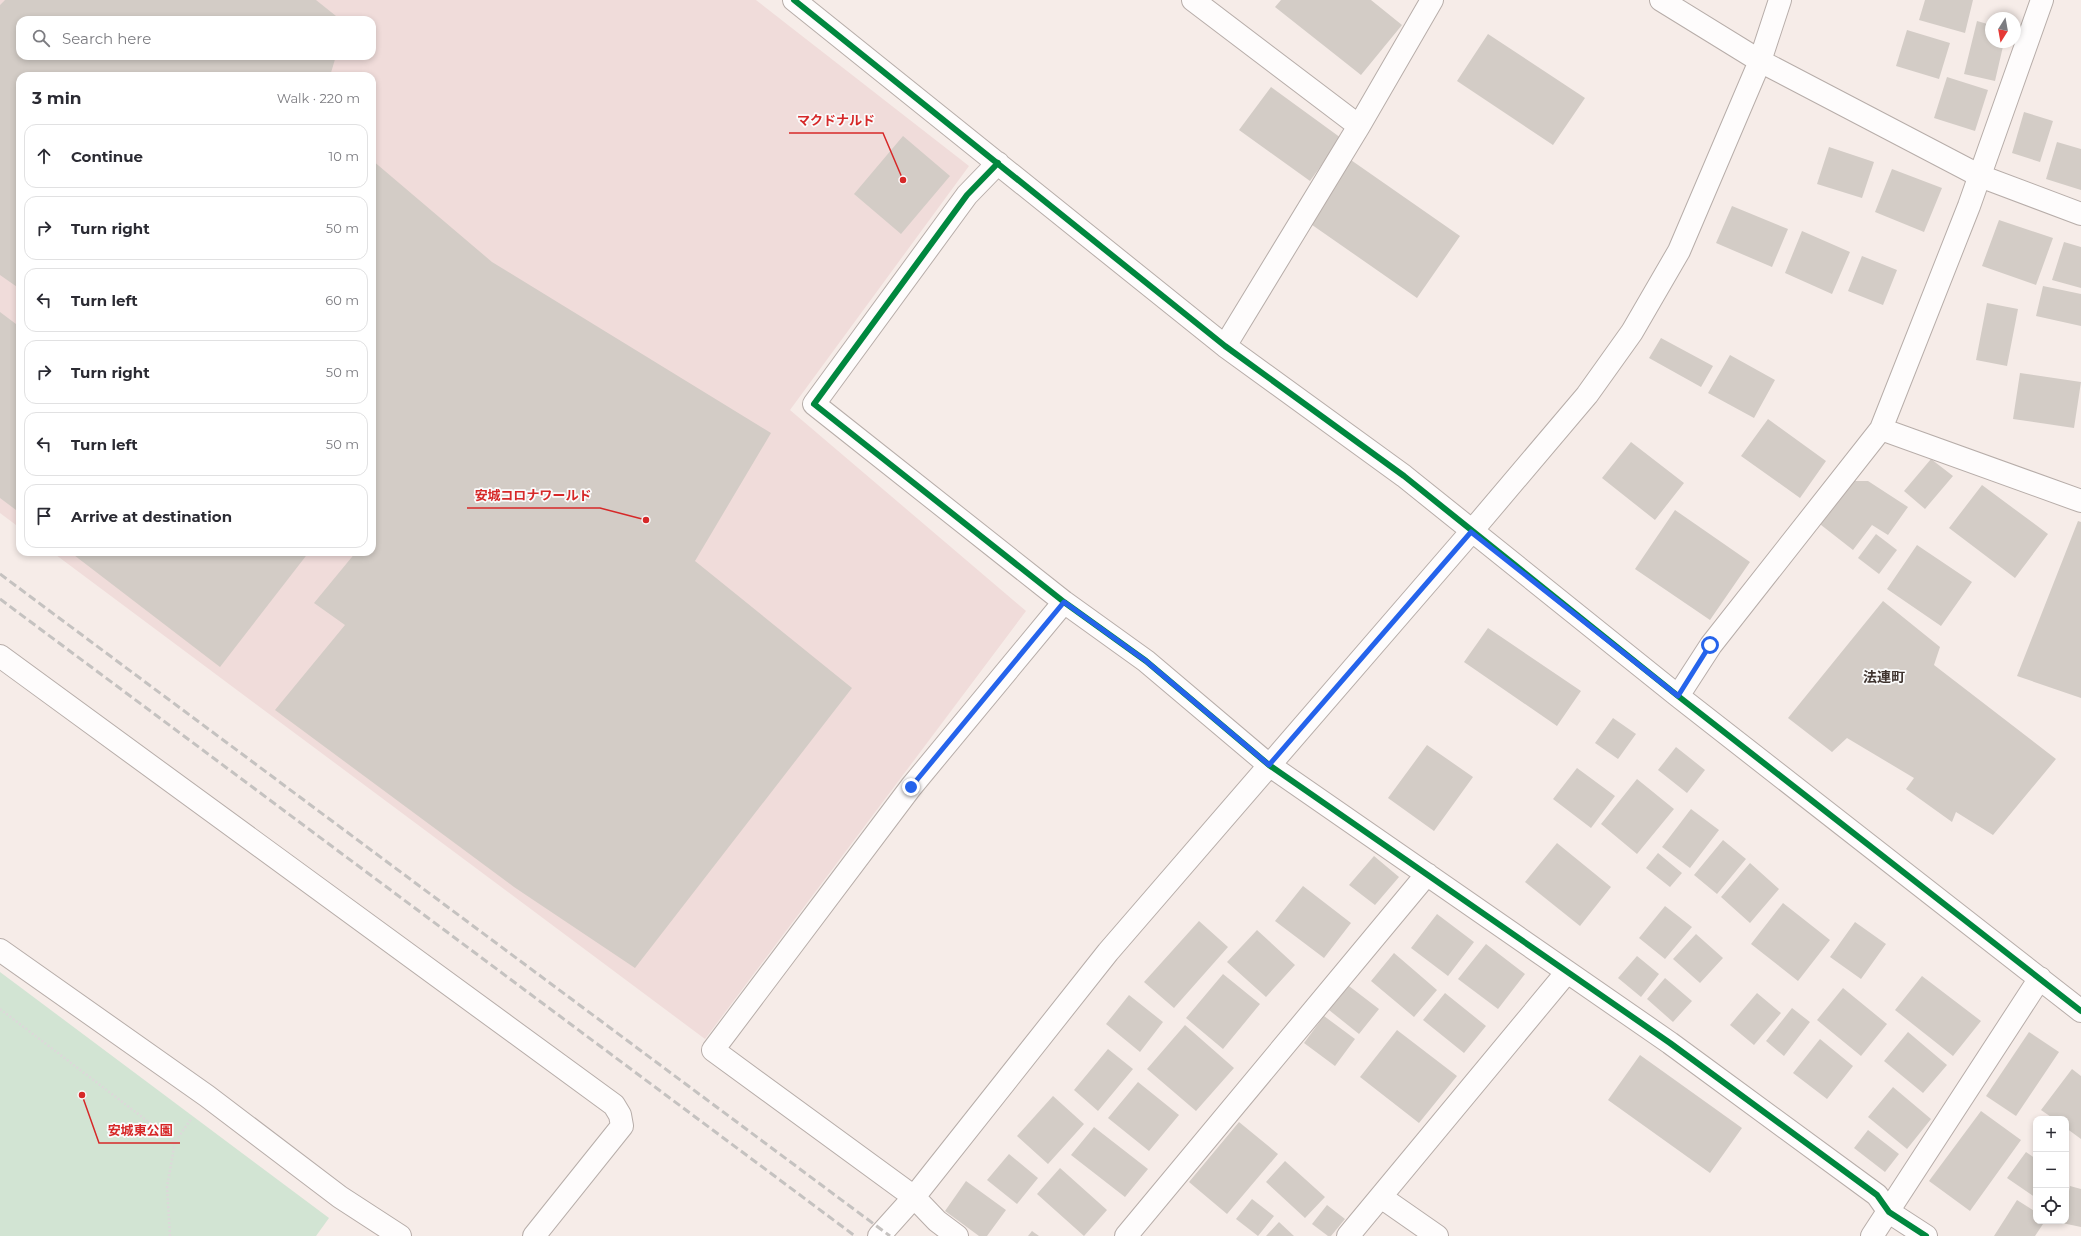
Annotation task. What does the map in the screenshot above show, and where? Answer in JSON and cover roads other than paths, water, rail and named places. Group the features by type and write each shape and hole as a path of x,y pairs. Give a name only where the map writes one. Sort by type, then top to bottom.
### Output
{"street":[{"path":"794,0 1225,346 1404,476 1471,532 1678,696 2081,1011"},
{"path":"1193,0 1359,126"},
{"path":"1225,346 1359,126 1432,0"},
{"path":"1661,0 1760,62 1980,176 2081,214"},
{"path":"879,1236 914,1197 1108,952 1471,532 1587,395 1632,332 1679,251 1760,62 1780,0"},
{"path":"1678,696 1710,645 1881,429 1980,176 2042,0"},
{"path":"998,163 967,195 814,404 1064,602 1146,661 1269,765 1670,1043 1870,1190 1876,1195 1889,1212 1926,1236"},
{"path":"1881,429 2081,501"},
{"path":"957,1236 937,1221 914,1197 713,1050 911,787 1064,602"},
{"path":"0,656 614,1105 620,1115 622,1126 534,1236"},
{"path":"1126,1236 1427,874"},
{"path":"0,950 207,1096 340,1197 400,1236"},
{"path":"1348,1236 1567,972"},
{"path":"1872,1236 2040,978"},
{"path":"1381,1198 1437,1236"}],"railway":[{"path":"0,574 890,1236"},
{"path":"0,599 855,1236"}],"place":[{"name":"マクドナルド","path":"903,180"},
{"name":"安城コロナワールド","path":"646,520"},
{"name":"安城東公園","path":"82,1095"}],"district":[{"name":"法連町","path":"1884,677"}]}
